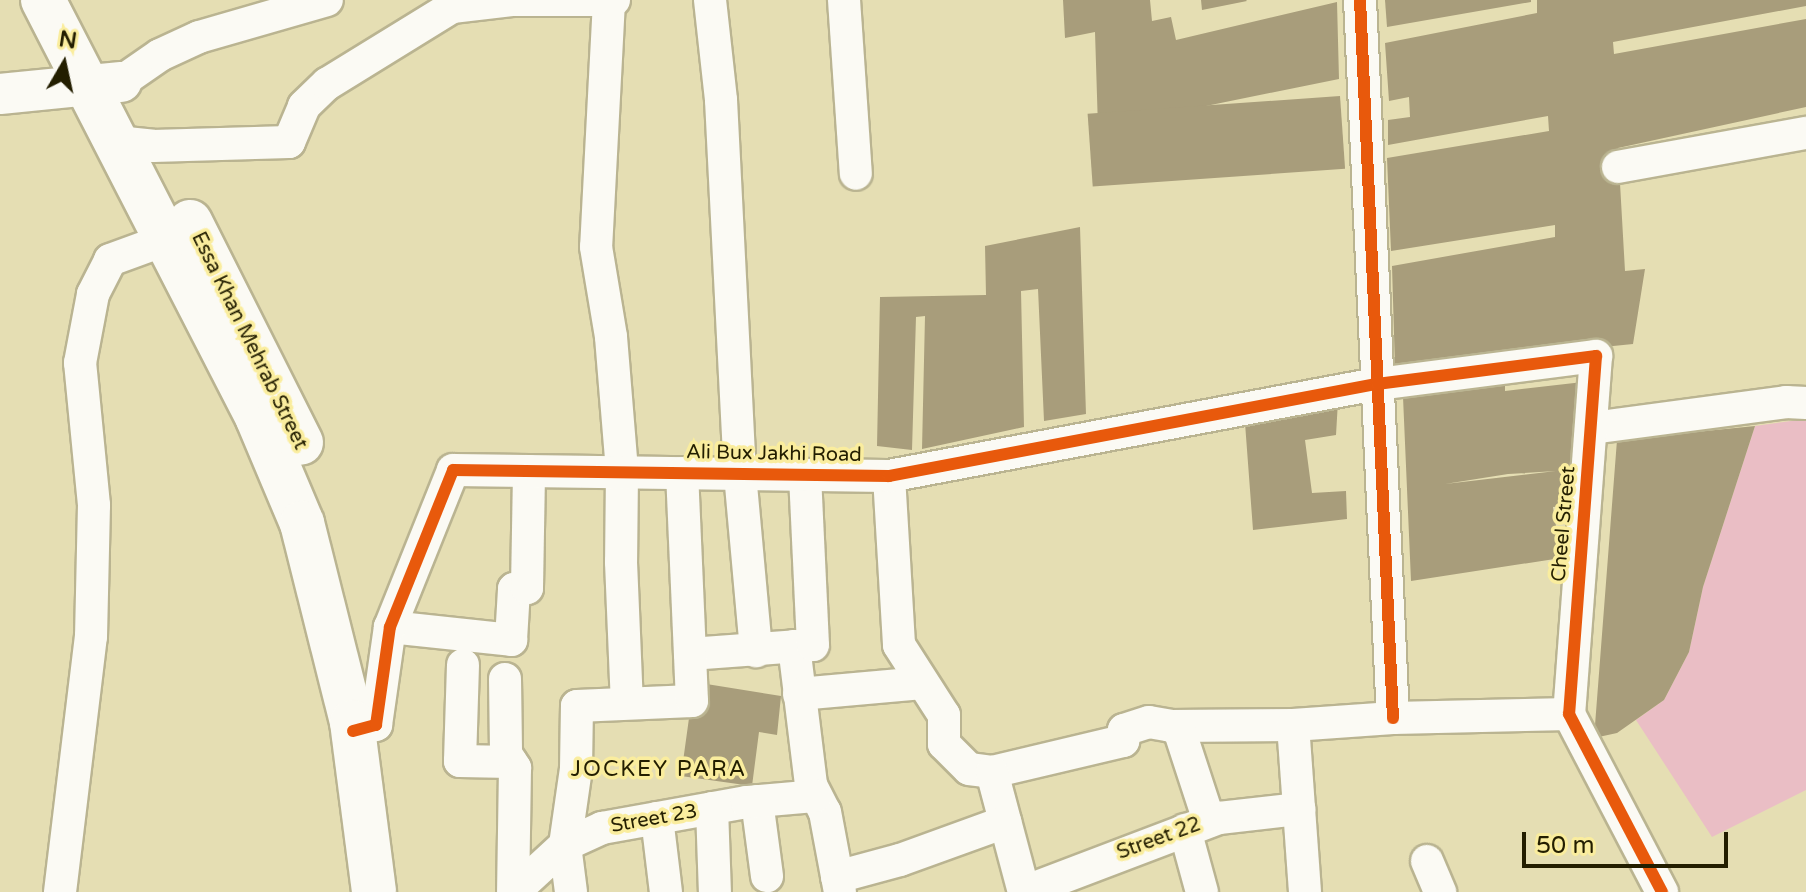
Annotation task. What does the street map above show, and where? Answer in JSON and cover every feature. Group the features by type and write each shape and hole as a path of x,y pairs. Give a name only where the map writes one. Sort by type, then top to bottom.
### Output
{"main road":[{"path":"43,0 105,84"},
{"name":"Essa Khan Mehrab Street","path":"75,0 105,84 135,144 284,403 311,468 368,680 365,728 374,892"},
{"name":"Essa Khan Mehrab Street","path":"135,144 165,240 270,443 302,523 365,728 400,892"}],"street":[{"path":"0,94 105,84 199,37 327,0"},
{"path":"710,0 721,100 740,474 756,651"},
{"path":"844,0 856,174"},
{"path":"1360,0 1393,718"},
{"path":"135,144 289,142 304,106 327,84 452,3 604,1 596,247 611,337 622,472 621,562 627,703"},
{"path":"1618,167 1806,133"},
{"path":"60,892 91,637 94,505 80,363 93,294 110,260 165,240"},
{"name":"Cheel Street","path":"1377,384 1596,356 1569,714"},
{"name":"Ali Bux Jakhi Road","path":"365,728 390,627 453,470 889,476 1377,384"},
{"path":"1592,428 1786,402 1806,403"},
{"path":"390,627 511,640 514,589 527,588 529,471"},
{"path":"571,892 565,845 576,769 577,706 692,701 682,473"},
{"path":"690,654 813,645 805,475"},
{"path":"889,476 899,645 944,715 944,744 969,769 992,772 1123,741 1124,730 1149,722 1178,726 1293,725 1393,718 1569,714 1662,892"},
{"path":"794,646 811,785 825,812 839,885 1005,822"},
{"path":"463,665 460,761 511,762"},
{"path":"505,679 506,754 515,768 514,892"},
{"path":"799,694 923,683"},
{"path":"1293,725 1305,892"},
{"path":"1178,726 1197,826 1202,892"},
{"path":"992,772 1024,892"},
{"name":"Street 23","path":"514,892 565,845 602,828 757,801 816,796"},
{"path":"757,801 767,876"},
{"name":"Street 22","path":"1024,892 1197,826 1299,803"},
{"path":"712,808 715,892"},
{"path":"657,818 666,892"},
{"path":"1427,861 1440,892"}],"shaded area":[{"path":"1806,419 1806,790 1712,837 1636,720 1664,700 1689,652 1703,587 1755,426"}],"building":[{"path":"1063,0 1150,0 1152,21 1171,17 1176,40 1337,2 1339,79 1098,128 1095,32 1065,38"},
{"path":"1201,0 1246,0 1247,1 1202,10"},
{"path":"1385,0 1531,0 1531,2 1387,27"},
{"path":"1537,0 1806,0 1806,6 1613,42 1614,54 1806,19 1806,107 1618,148 1625,271 1645,269 1633,344 1395,368 1392,266 1555,237 1555,225 1391,251 1387,158 1549,131 1548,116 1388,145 1388,120 1410,117 1409,97 1389,101 1385,43 1537,13"},
{"path":"1340,96 1345,169 1093,186 1088,114"},
{"path":"1080,227 1086,414 1044,421 1038,289 1021,291 1024,427 922,449 925,316 916,317 912,450 877,446 880,297 986,295 985,246"},
{"path":"1583,382 1576,505 1553,507 1561,558 1411,581 1403,397 1505,383 1505,391","holes":["1556,471 1445,484 1508,474"]},
{"path":"1338,401 1336,435 1305,440 1312,493 1346,491 1347,519 1253,530 1245,423"},
{"path":"1755,426 1703,587 1689,652 1664,700 1617,733 1594,738 1617,440"},
{"path":"694,682 781,696 777,735 759,732 752,786 681,776"}],"cycle path":[{"path":"1360,0 1393,718"},
{"path":"353,731 376,725 390,627 453,470 889,476 1377,384 1596,356 1569,714 1662,892"}],"district":[{"name":"JOCKEY PARA","path":"659,770"}]}
